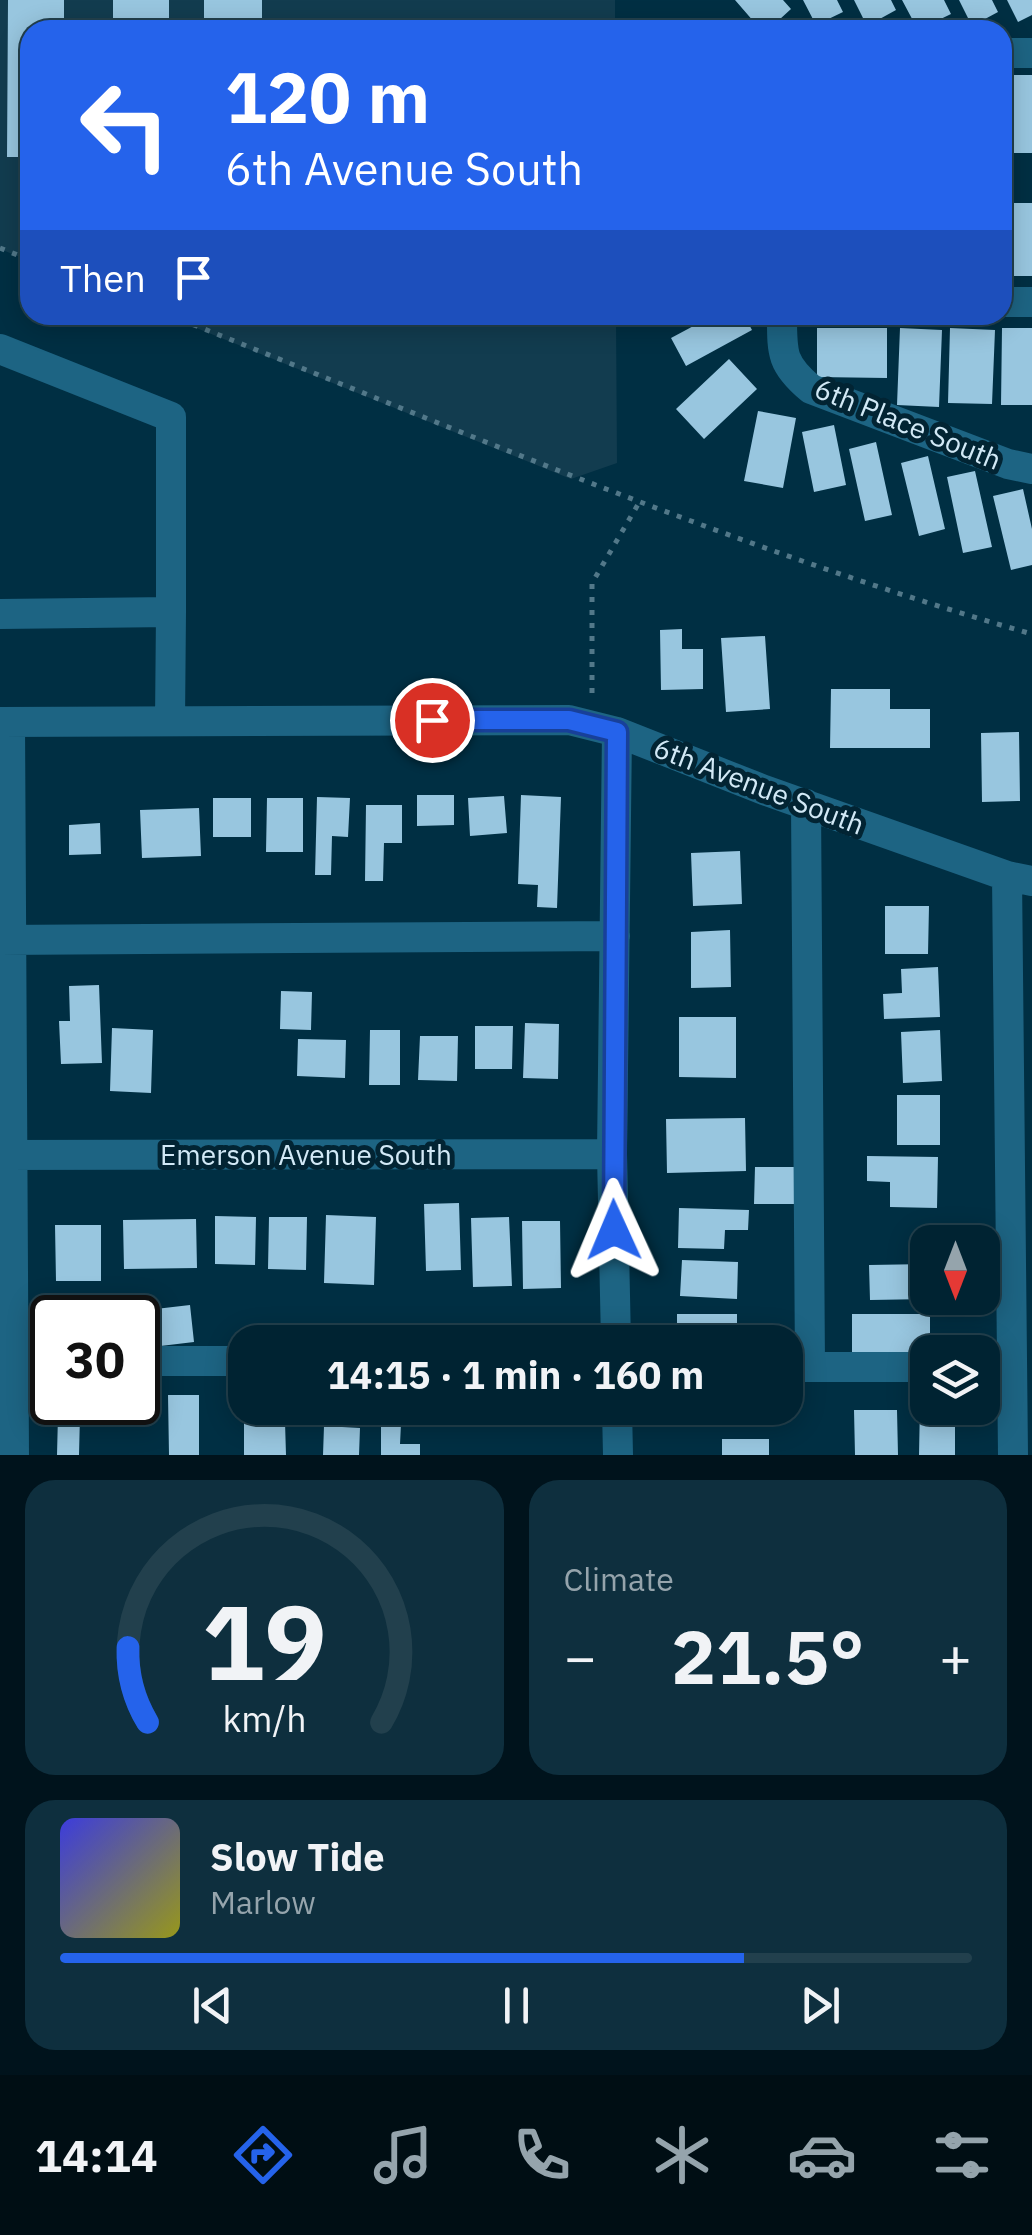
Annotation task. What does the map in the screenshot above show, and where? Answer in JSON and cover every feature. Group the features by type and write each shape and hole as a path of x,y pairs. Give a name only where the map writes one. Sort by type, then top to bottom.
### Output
{"street":[{"name":"6th Place South","path":"782,325 788,370 811,389 1008,464 1032,469"},
{"path":"0,348 171,418 170,721"},
{"path":"0,614 171,612"},
{"name":"6th Avenue South","path":"5,722 569,720 617,732 1019,879"},
{"path":"5,722 7,1361 14,1455"},
{"path":"616,1325 612,1154 617,732"},
{"path":"799,1325 806,804"},
{"path":"1013,1455 1009,1367 1019,879"},
{"path":"6,940 615,936"},
{"name":"Emerson Avenue South","path":"6,1155 612,1154"},
{"path":"160,1361 228,1361"},
{"path":"803,1367 910,1367"},
{"path":"617,1425 618,1455"}],"path":[{"path":"195,325 743,542 906,598 1032,634"},
{"path":"592,693 594,577 640,502"}],"shaded area":[{"path":"0,0 615,0 615,20 20,20 20,257 0,249"},
{"path":"189,325 616,325 617,463 571,479"}],"building":[{"path":"8,0 64,0 64,20 20,20 20,157 7,157"},
{"path":"113,0 169,0 169,20 113,20"},
{"path":"204,0 262,0 262,20 204,20"},
{"path":"735,0 783,0 791,9 779,20 752,20"},
{"path":"803,0 837,0 843,12 826,20 813,20"},
{"path":"854,0 891,0 896,10 878,20 864,20"},
{"path":"902,0 944,0 951,14 939,20 913,20"},
{"path":"959,0 992,0 998,12 983,20 969,20"},
{"path":"1007,0 1032,0 1032,15 1018,22"},
{"path":"1012,75 1032,75 1032,153 1012,153"},
{"path":"1012,203 1032,203 1032,276 1012,276"},
{"path":"695,325 749,325 752,330 686,366 671,338"},
{"path":"817,328 887,328 887,378 817,377"},
{"path":"900,328 942,330 939,407 897,405"},
{"path":"950,328 995,330 992,404 948,403"},
{"path":"1002,328 1032,328 1032,405 1001,405"},
{"path":"729,359 757,389 704,439 676,409"},
{"path":"758,411 796,418 783,488 744,481"},
{"path":"834,425 846,485 814,492 802,432"},
{"path":"876,442 892,515 865,521 849,449"},
{"path":"928,456 945,529 919,536 901,463"},
{"path":"975,471 992,547 963,553 947,477"},
{"path":"1023,489 1032,529 1032,565 1011,570 993,496"},
{"path":"682,629 682,649 703,649 703,689 661,690 660,630"},
{"path":"765,636 770,709 726,712 721,638"},
{"path":"831,689 890,689 890,709 930,709 930,748 830,748"},
{"path":"1019,732 1020,801 982,802 981,733"},
{"path":"417,795 454,795 454,825 417,826"},
{"path":"521,795 561,797 557,908 537,907 538,885 518,884"},
{"path":"504,796 507,833 470,836 468,798"},
{"path":"317,797 350,798 348,837 332,836 331,875 315,875"},
{"path":"213,798 251,798 251,837 213,837"},
{"path":"267,798 303,798 303,852 266,852"},
{"path":"366,805 402,805 402,843 384,843 383,881 365,881"},
{"path":"199,808 201,856 142,858 140,810"},
{"path":"100,823 101,854 69,855 69,825"},
{"path":"740,851 742,904 693,906 691,853"},
{"path":"885,906 929,906 928,954 885,954"},
{"path":"730,930 731,987 691,988 691,932"},
{"path":"938,967 940,1017 884,1019 883,994 902,993 901,969"},
{"path":"99,985 102,1063 61,1064 59,1021 70,1021 69,986"},
{"path":"281,991 312,992 311,1030 280,1029"},
{"path":"679,1017 736,1017 736,1078 679,1077"},
{"path":"525,1023 559,1024 558,1079 523,1078"},
{"path":"475,1026 513,1026 512,1069 475,1069"},
{"path":"112,1028 153,1030 151,1093 110,1091"},
{"path":"370,1030 400,1030 400,1085 369,1085"},
{"path":"940,1030 942,1081 903,1083 901,1032"},
{"path":"420,1036 458,1036 457,1081 418,1080"},
{"path":"298,1039 346,1040 345,1078 297,1076"},
{"path":"897,1095 940,1095 940,1145 897,1145"},
{"path":"745,1118 746,1171 667,1173 666,1119"},
{"path":"867,1156 938,1157 937,1208 890,1207 890,1182 867,1181"},
{"path":"755,1167 798,1167 798,1204 754,1204"},
{"path":"459,1203 461,1270 426,1271 424,1204"},
{"path":"679,1208 749,1210 748,1230 725,1230 724,1249 678,1248"},
{"path":"326,1215 376,1217 374,1285 324,1283"},
{"path":"215,1216 256,1217 255,1265 215,1264"},
{"path":"269,1217 307,1217 306,1270 268,1269"},
{"path":"509,1217 512,1286 473,1287 471,1218"},
{"path":"196,1219 197,1268 124,1269 123,1220"},
{"path":"522,1221 560,1221 561,1288 523,1289"},
{"path":"55,1225 101,1225 101,1281 56,1281"},
{"path":"682,1260 738,1262 737,1299 680,1296"},
{"path":"910,1264 910,1299 870,1300 869,1265"},
{"path":"190,1305 194,1342 160,1346 160,1308"},
{"path":"677,1314 737,1314 737,1325 677,1325"},
{"path":"852,1314 930,1315 930,1335 910,1335 910,1352 852,1353"},
{"path":"168,1395 199,1395 199,1455 169,1455"},
{"path":"854,1410 897,1410 898,1455 855,1455"},
{"path":"58,1425 80,1425 79,1455 57,1455"},
{"path":"244,1425 285,1425 286,1455 244,1455"},
{"path":"381,1425 401,1425 400,1444 420,1444 420,1455 381,1455"},
{"path":"920,1425 955,1425 955,1455 919,1455"},
{"path":"324,1426 360,1428 359,1455 323,1455"},
{"path":"722,1439 769,1439 769,1455 722,1455"}],"route":[{"path":"432,720 569,720 617,732 614,1230"}]}
